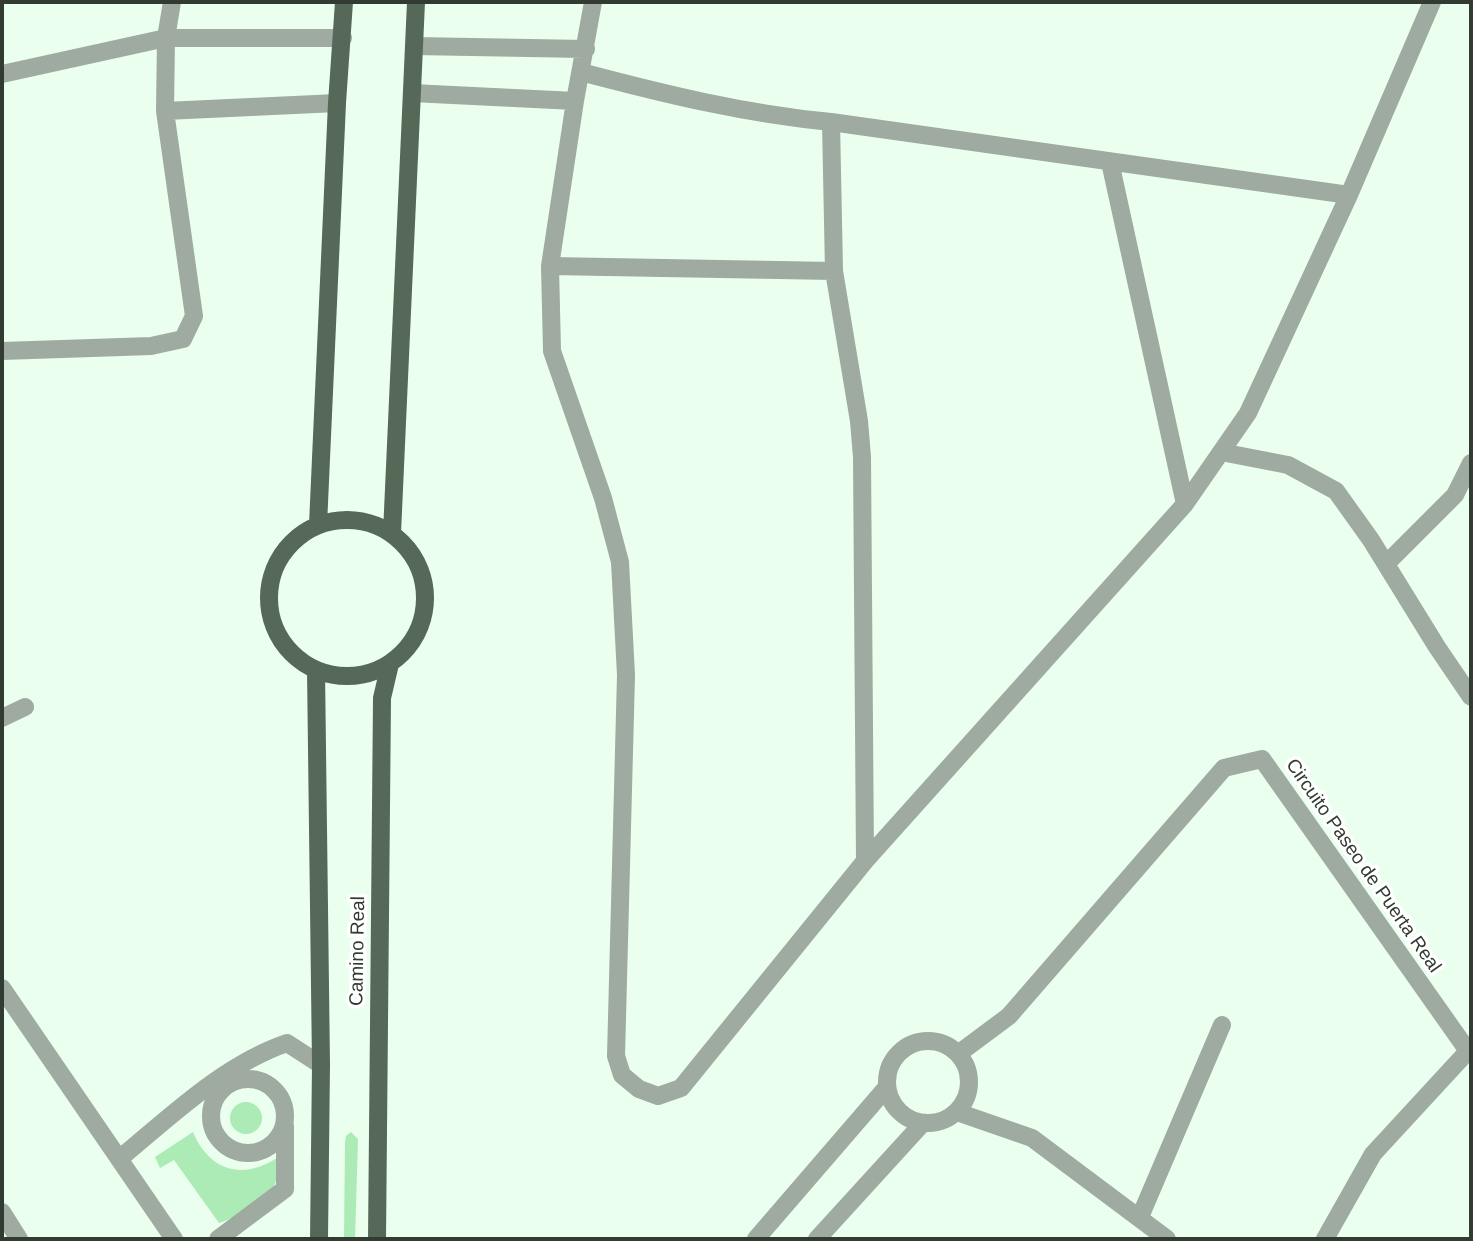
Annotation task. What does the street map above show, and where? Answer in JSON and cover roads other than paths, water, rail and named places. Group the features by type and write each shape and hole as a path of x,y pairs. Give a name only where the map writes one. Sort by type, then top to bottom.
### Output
{"main road":[{"path":"318,525 344,2"},
{"path":"392,533 416,2"},
{"path":"344,520 369,522 392,533 410,551 422,573 426,598 421,624 409,646 390,664 367,674 341,676 316,670 294,656 278,635 270,610 270,583 280,559 296,539 318,525 344,520"},
{"name":"Camino Real","path":"377,1239 382,698 390,664"},
{"name":"Camino Real","path":"316,670 321,1065 319,1239"}],"street":[{"path":"2,351 151,346 183,339 194,316 165,111 166,38 172,2"},
{"path":"593,2 550,266 552,351 603,498 620,562 626,675 616,1056 622,1075 639,1088 658,1096 681,1088 865,861 1185,504 1248,413 1349,195 1432,2"},
{"path":"2,74 166,38 343,38"},
{"path":"414,46 586,49"},
{"path":"581,72 693,101 780,117 1349,195"},
{"path":"412,93 575,101"},
{"path":"165,111 337,103"},
{"path":"831,122 834,271 859,421 862,457 865,861"},
{"path":"1110,162 1185,504"},
{"path":"550,266 834,271"},
{"path":"1221,452 1288,465 1336,491 1471,698"},
{"path":"1386,564 1455,495 1471,463"},
{"path":"2,718 25,707"},
{"name":"Circuito Paseo de Puerta Real","path":"958,1054 1009,1016 1224,768 1262,760 1468,1051 1373,1154 1325,1239"},
{"path":"2,988 174,1239"},
{"path":"1140,1217 1222,1025"},
{"path":"928,1041 944,1044 958,1054 969,1072 968,1094 957,1112 941,1122 922,1124 904,1116 892,1104 887,1087 889,1070 897,1055 911,1045 928,1041"},
{"path":"119,1159 191,1100 258,1053 286,1043 321,1065"},
{"path":"258,1053 260,1080"},
{"path":"218,1239 285,1189 285,1120 285,1107 271,1086 260,1080 247,1078 225,1086 213,1105 213,1128 218,1138 239,1152 263,1150 282,1132 285,1120"},
{"path":"756,1239 887,1087"},
{"path":"191,1100 213,1105"},
{"path":"957,1112 1032,1138 1167,1239"},
{"path":"817,1239 922,1124"},
{"path":"2,1212 19,1239"}]}
